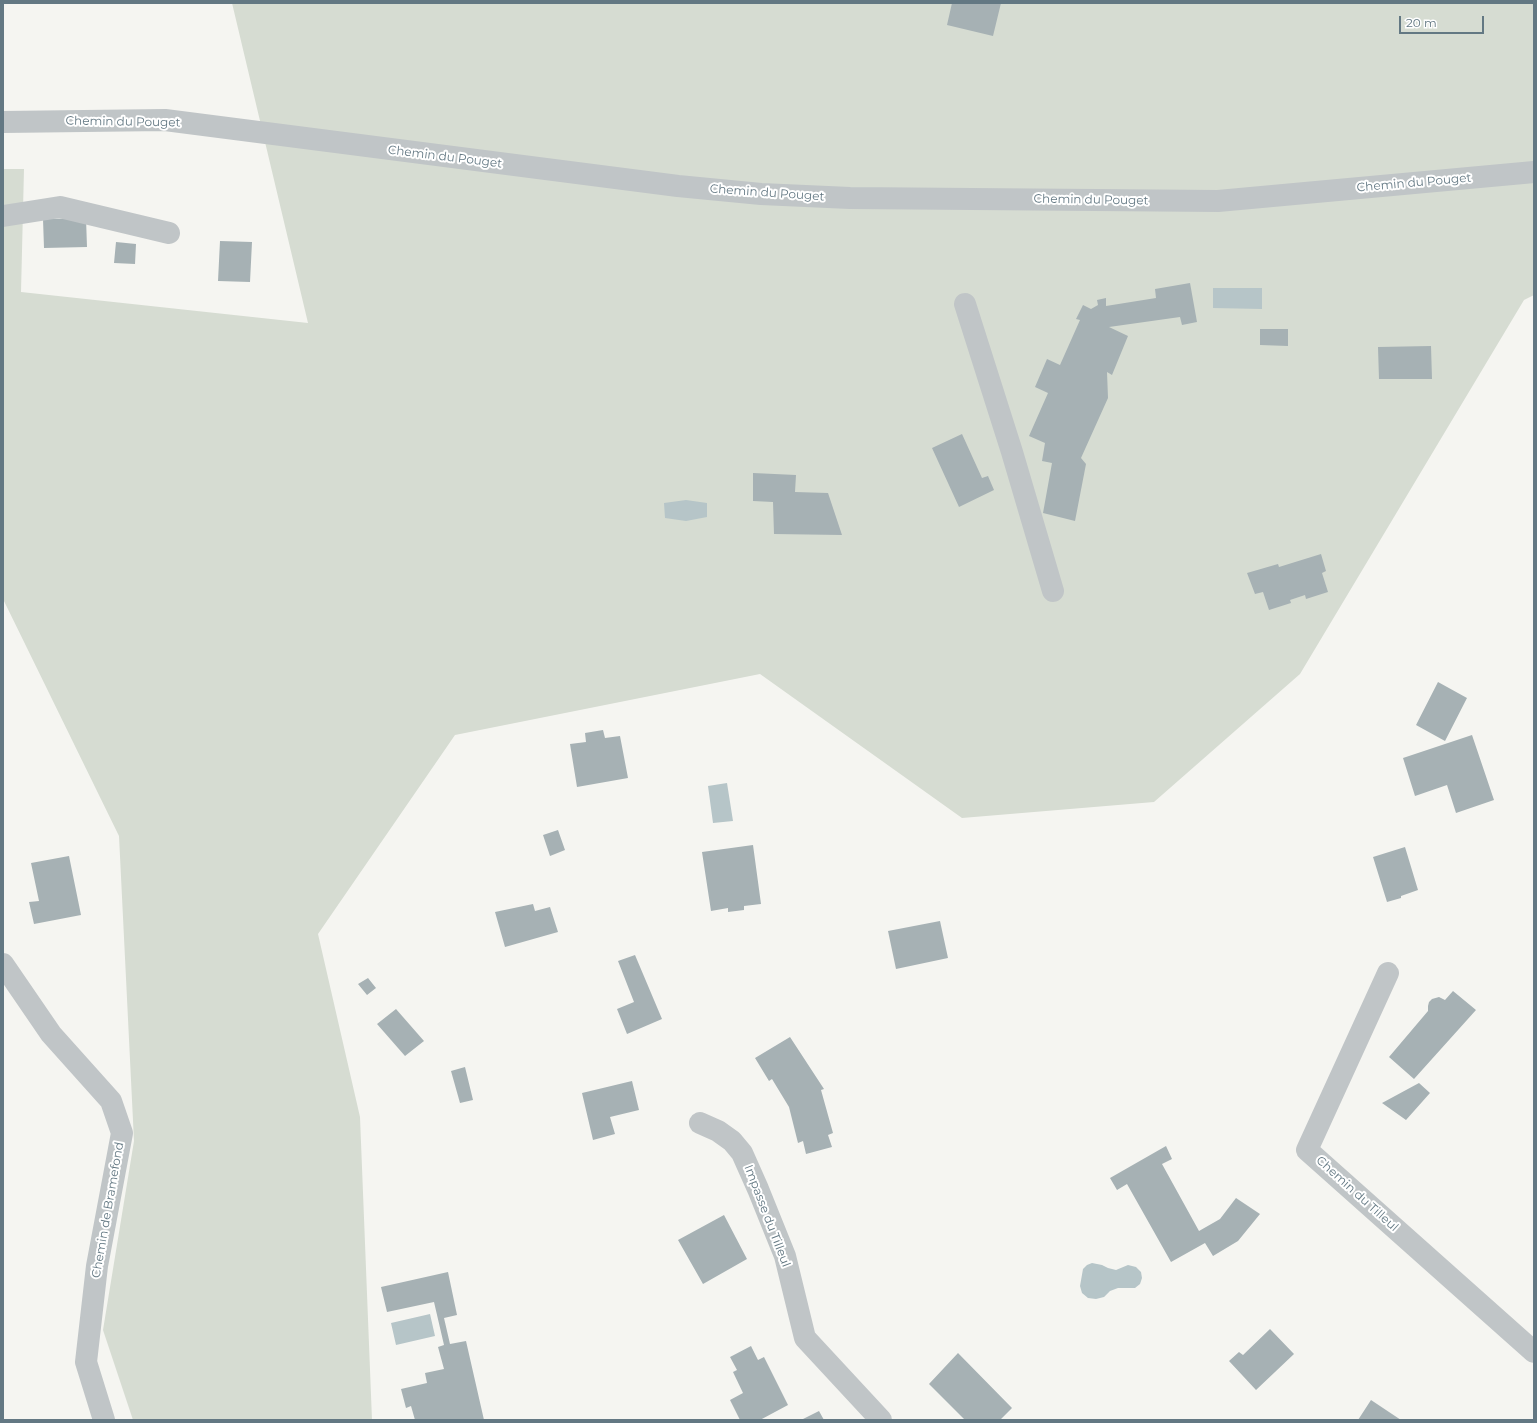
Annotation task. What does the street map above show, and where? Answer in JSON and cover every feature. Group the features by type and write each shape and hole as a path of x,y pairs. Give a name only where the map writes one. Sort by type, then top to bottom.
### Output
{"street":[{"name":"Chemin du Pouget","path":"3,122 165,120 678,186 761,194 850,198 1218,201 1534,172"},
{"path":"3,216 60,207 169,233"},
{"path":"965,304 1012,452 1053,591"},
{"name":"Chemin de Bramefond","path":"3,964 51,1034 111,1101 122,1133 97,1266 86,1362 104,1420"},
{"name":"Chemin du Tilleul","path":"1388,973 1307,1150 1534,1352"},
{"name":"Impasse du Tilleul","path":"700,1123 718,1130 742,1153 785,1256 805,1338 881,1420"}],"shaded area":[{"path":"232,3 1534,3 1534,295 1524,300 1300,674 1154,802 962,818 760,674 455,735 318,934 360,1117 372,1420 133,1420 103,1330 134,1141 119,836 3,599 3,169 24,169 21,292 308,323"},
{"path":"1213,288 1262,288 1262,309 1213,308"},
{"path":"686,500 707,503 707,517 686,521 665,518 664,503"},
{"path":"727,783 733,821 713,823 708,786"},
{"path":"1092,1263 1116,1270 1128,1265 1136,1267 1141,1272 1142,1278 1140,1284 1135,1288 1118,1288 1110,1291 1104,1297 1096,1299 1088,1298 1082,1293 1080,1286 1083,1269"},
{"path":"430,1314 435,1336 396,1345 391,1323"}],"building":[{"path":"952,3 1001,3 993,36 947,25"},
{"path":"86,218 87,247 44,248 43,219"},
{"path":"220,241 252,242 250,282 218,281"},
{"path":"116,242 136,244 135,264 114,263"},
{"path":"1190,283 1197,322 1182,325 1180,317 1109,327 1128,336 1112,375 1107,372 1108,398 1081,458 1086,464 1075,521 1043,513 1052,463 1042,461 1045,443 1029,436 1048,393 1035,387 1047,359 1060,365 1080,320 1076,319 1083,305 1091,309 1098,305 1097,300 1106,298 1106,306 1156,298 1155,289"},
{"path":"1260,329 1288,329 1288,346 1260,345"},
{"path":"1431,346 1432,379 1379,379 1378,347"},
{"path":"962,434 982,478 988,476 994,490 959,507 932,448"},
{"path":"753,473 796,475 795,492 828,493 842,535 774,534 773,502 753,501"},
{"path":"1321,554 1326,571 1322,573 1328,592 1306,599 1305,595 1290,600 1291,603 1269,610 1263,592 1255,594 1247,573 1278,564 1279,567"},
{"path":"1438,682 1467,698 1445,741 1416,725"},
{"path":"603,730 605,738 620,736 628,778 577,787 570,744 586,742 585,733"},
{"path":"1472,735 1494,800 1456,813 1447,785 1415,796 1403,758"},
{"path":"558,830 565,850 550,856 543,835"},
{"path":"753,845 761,904 744,906 744,910 728,912 728,908 711,911 702,852"},
{"path":"1405,847 1418,890 1401,896 1401,898 1387,902 1373,857"},
{"path":"69,856 81,915 34,924 29,902 39,901 31,863"},
{"path":"533,904 535,911 550,907 558,932 505,947 495,912"},
{"path":"940,921 948,958 896,969 888,931"},
{"path":"635,955 662,1019 627,1034 617,1009 634,1002 618,961"},
{"path":"368,978 376,988 367,995 358,984"},
{"path":"1453,991 1476,1010 1414,1079 1389,1057 1428,1011 1429,1002 1432,999 1439,997 1445,1000"},
{"path":"396,1009 424,1041 405,1056 377,1024"},
{"path":"790,1037 824,1089 821,1090 833,1133 828,1135 832,1147 806,1154 803,1141 798,1143 789,1107 772,1079 769,1081 755,1058"},
{"path":"465,1067 473,1100 460,1103 451,1071"},
{"path":"632,1081 639,1110 610,1117 615,1134 593,1140 582,1093"},
{"path":"1419,1083 1430,1093 1406,1120 1382,1103"},
{"path":"1166,1146 1172,1159 1162,1164 1199,1231 1220,1219 1236,1198 1260,1214 1238,1241 1213,1256 1205,1243 1171,1262 1127,1184 1117,1190 1110,1178"},
{"path":"724,1215 747,1259 703,1284 678,1240"},
{"path":"448,1272 457,1315 444,1318 450,1344 466,1341 484,1420 415,1420 411,1406 406,1408 401,1389 427,1383 425,1373 444,1369 438,1347 444,1345 434,1302 387,1312 381,1287"},
{"path":"1270,1329 1294,1354 1256,1390 1229,1361 1239,1352 1243,1355"},
{"path":"751,1346 758,1360 764,1357 788,1405 760,1420 740,1420 730,1400 743,1393 733,1372 737,1370 730,1357"},
{"path":"958,1353 1012,1408 1000,1420 965,1420 929,1384"},
{"path":"1371,1400 1401,1420 1358,1420"},
{"path":"819,1411 824,1420 801,1420"}]}
